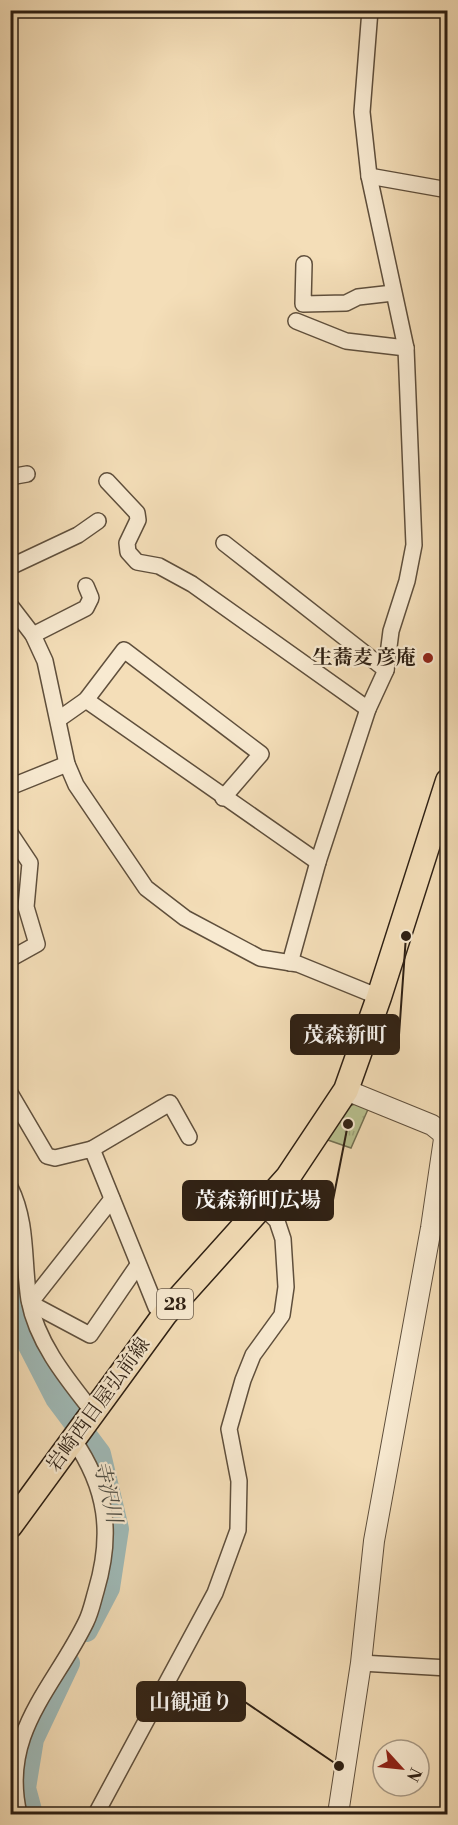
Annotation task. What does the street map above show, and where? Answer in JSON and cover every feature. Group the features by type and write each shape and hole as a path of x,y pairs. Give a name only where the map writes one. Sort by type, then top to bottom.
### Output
{"main road":[{"name":"岩崎西目屋弘前線","path":"10,1526 165,1314 263,1207 309,1148 346,1090 379,997 447,781"}],"street":[{"path":"290,963 318,862 368,709 386,670 391,631 407,581 414,545 406,348 369,176 362,112 370,10"},
{"path":"369,176 447,190"},
{"path":"304,264 303,304 346,303 358,297 393,293"},
{"path":"296,321 346,340 406,348"},
{"path":"10,477 27,474"},
{"path":"107,481 137,513 138,520 127,543 128,552 137,562 159,566 192,584 368,709"},
{"path":"10,567 78,534 98,521"},
{"path":"224,543 386,670"},
{"path":"33,634 86,608 91,598 86,586"},
{"path":"10,605 33,634 45,661 67,764 76,785 146,888 185,918 260,958 290,963 379,997"},
{"path":"59,718 86,700 124,650 261,754 223,798"},
{"path":"86,700 223,798 318,862"},
{"path":"10,787 67,764"},
{"path":"10,833 30,863 26,906 37,944 10,959"},
{"path":"338,1815 361,1663 374,1541 431,1228 445,1133 432,1125 346,1090"},
{"path":"10,1093 47,1156 55,1158 92,1149 170,1103 189,1137"},
{"path":"92,1149 156,1307 165,1314"},
{"path":"10,1187 18,1203 25,1243 30,1303 83,1425 91,1464 101,1495 107,1536 101,1574 87,1621 24,1728 17,1761 14,1795 19,1815"},
{"path":"30,1303 112,1199"},
{"path":"96,1815 214,1593 238,1530 239,1481 229,1429 253,1355 282,1315 286,1287 283,1239 277,1221 263,1207"},
{"path":"30,1303 90,1335 138,1265"},
{"path":"361,1663 447,1668"}],"green space":[{"path":"357,1103 369,1107 351,1148 325,1139 342,1109"}],"waterway":[{"name":"寺沢川","path":"10,1244 15,1263 21,1328 57,1398 99,1454 117,1529 108,1588 86,1630"},
{"name":"寺沢川","path":"31,1814 24,1788 32,1739 68,1663"}],"place":[{"name":"生蕎麦 彦庵","path":"428,658"},
{"name":"茂森新町","path":"406,936"},
{"name":"茂森新町広場","path":"348,1124"},
{"name":"山観通り","path":"339,1766"}]}
